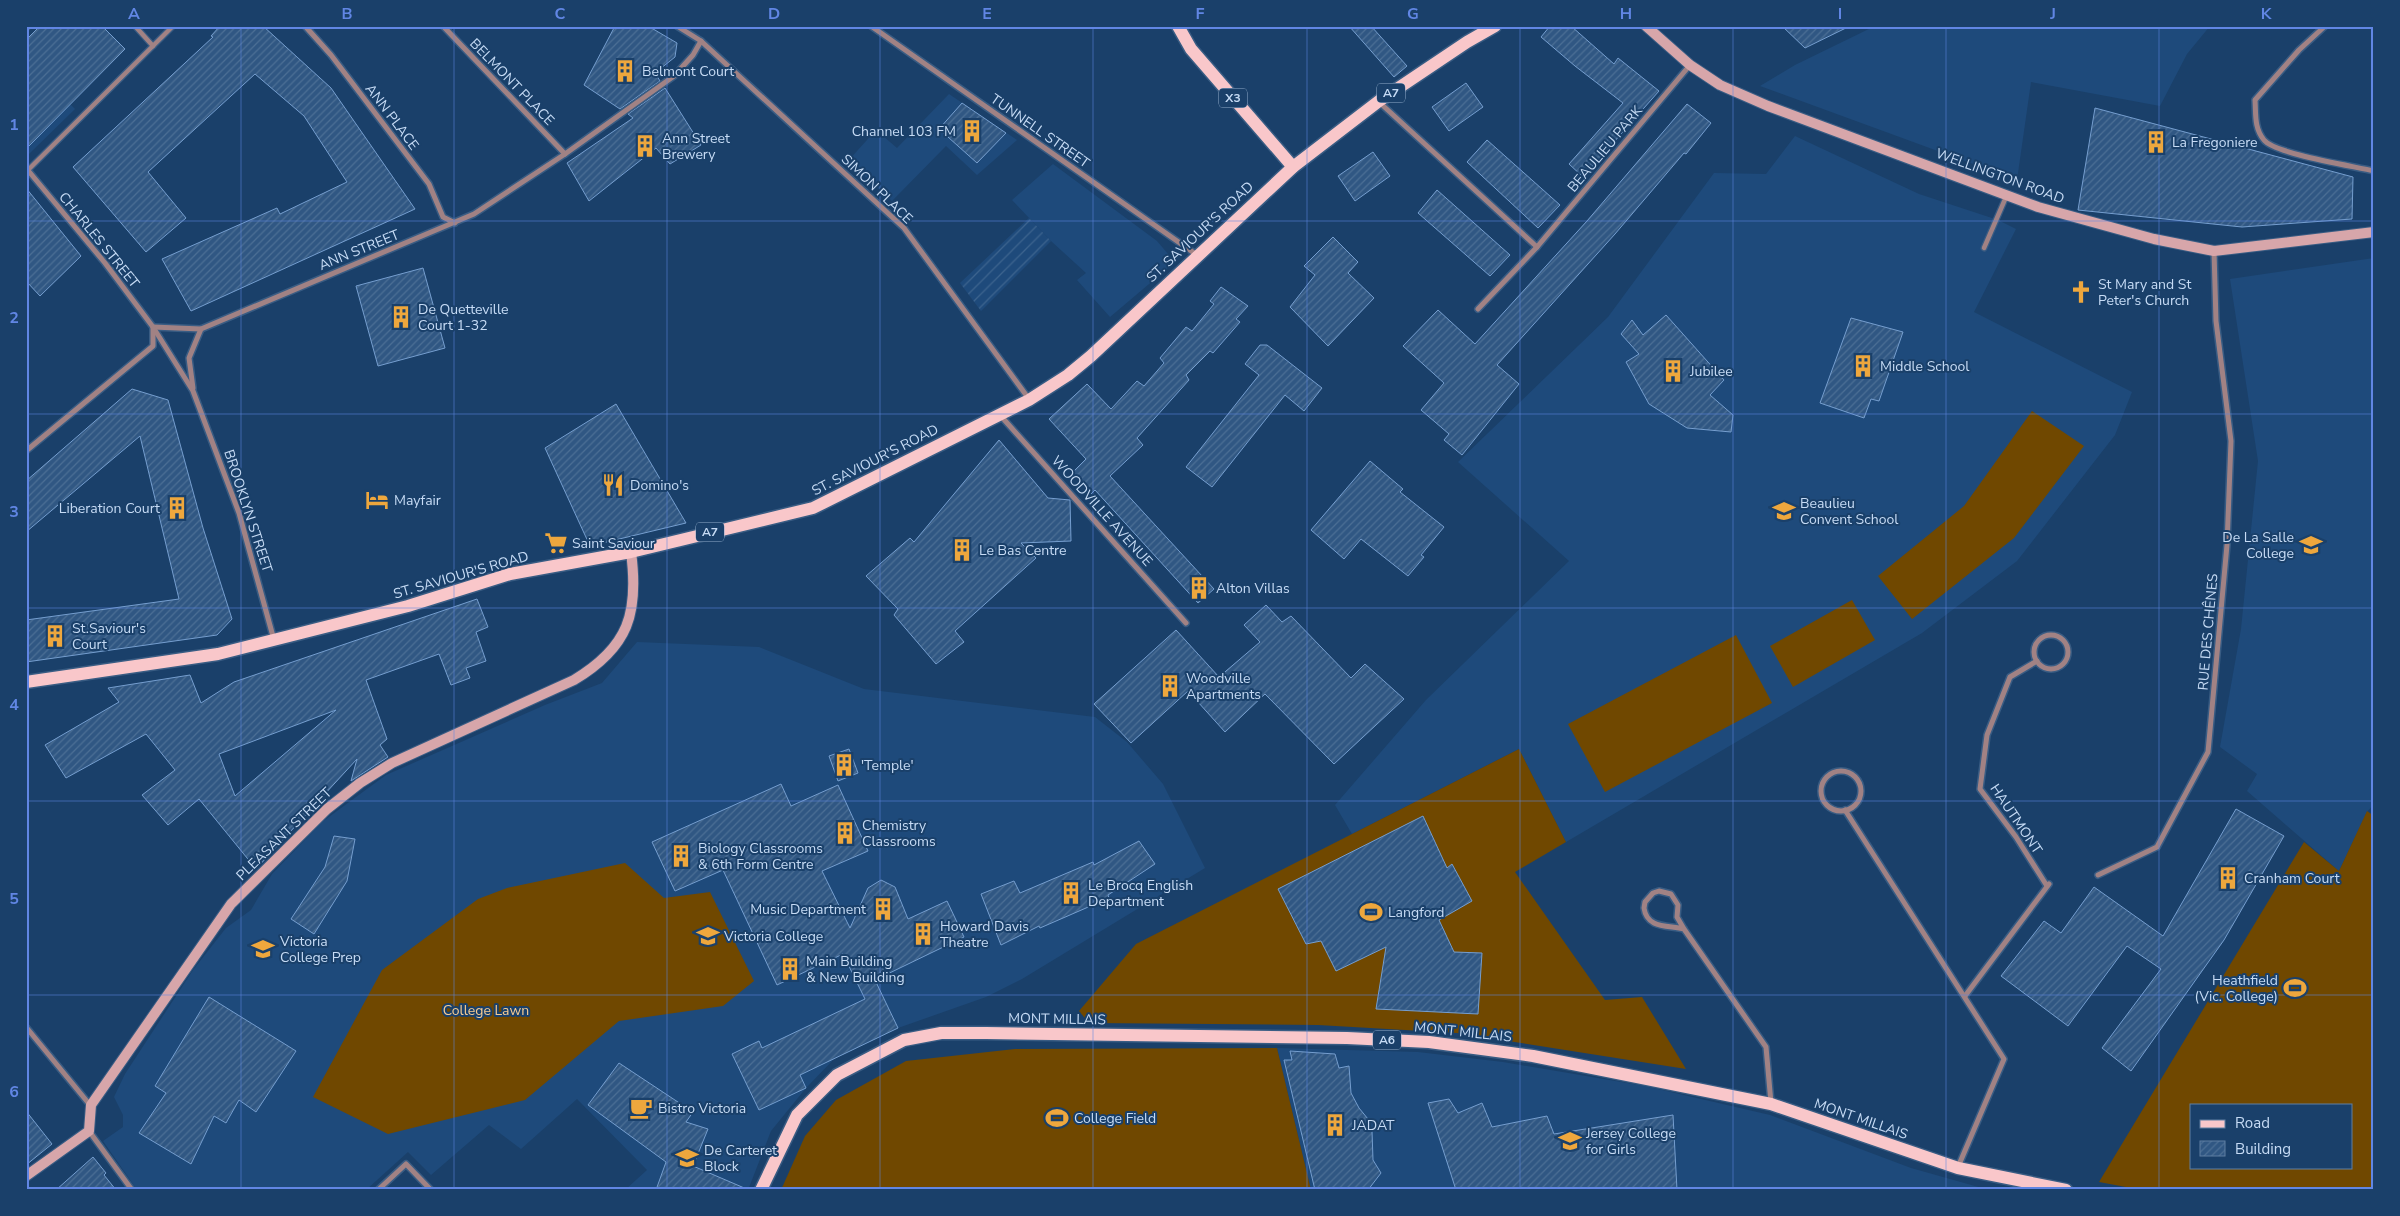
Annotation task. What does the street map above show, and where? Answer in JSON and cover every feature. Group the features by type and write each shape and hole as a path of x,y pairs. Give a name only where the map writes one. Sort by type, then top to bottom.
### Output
{"main road":[{"name":"X3","path":"1178,26 1197,56 1293,167"},
{"name":"ST. SAVIOUR'S ROAD","path":"26,682 218,654 408,606 510,574 631,552 813,508 1029,400 1068,375 1091,356 1293,167 1379,101 1467,42 1495,26"},
{"name":"WELLINGTON ROAD","path":"1646,26 1690,65 1720,85 1768,106 2038,207 2154,239 2214,251 2374,232"},
{"name":"PLEASANT STREET","path":"91,1105 232,904 327,809 360,783 392,763 574,680 595,667 610,653 626,627 634,603 635,580 631,552"},
{"name":"MONT MILLAIS","path":"761,1190 797,1115 837,1075 904,1040 941,1033 1346,1038 1429,1042 1571,1062 1771,1104 1958,1168 2066,1190"},
{"path":"26,1176 89,1131 91,1105"}],"street":[{"path":"135,26 153,46"},
{"path":"27,170 173,26"},
{"name":"ANN PLACE","path":"305,26 331,55 429,184 443,217 455,223"},
{"name":"BELMONT PLACE","path":"443,26 565,154"},
{"name":"SIMON PLACE","path":"677,26 701,41 904,228 1029,400"},
{"name":"TUNNELL STREET","path":"871,26 1197,255"},
{"path":"2325,26 2299,50 2256,100 2256,126 2265,142 2306,158 2374,171"},
{"name":"ANN STREET","path":"154,328 200,329 474,214 565,154 674,76 701,41"},
{"name":"BEAULIEU PARK","path":"1478,309 1537,247 1690,65"},
{"path":"1379,101 1537,247"},
{"name":"CHARLES STREET","path":"27,170 105,263 154,328"},
{"path":"1984,248 2007,195"},
{"name":"RUE DES CHÊNES","path":"2098,875 2157,847 2208,752 2227,545 2231,441 2216,322 2214,251"},
{"path":"26,451 153,346 154,328"},
{"name":"BROOKLYN STREET","path":"154,328 193,391 237,505 274,641"},
{"name":"BROOKLYN STREET","path":"193,391 189,358 200,329"},
{"name":"WOODVILLE AVENUE","path":"1000,414 1186,623"},
{"path":"2055,635 2065,641 2068,657 2059,667 2047,668 2037,661 2035,649 2038,640 2055,635"},
{"name":"HAUTMONT","path":"1965,996 2048,885 2016,837 1980,789 1987,735 2010,676 2037,661"},
{"path":"1845,810 1856,804 1861,789 1859,782 1851,773 1835,772 1825,779 1822,794 1824,800 1832,808 1845,810 2004,1059 1958,1168"},
{"path":"1684,929 1652,923 1644,908 1649,897 1659,891 1671,894 1678,905 1677,916 1684,929 1766,1047 1771,1104"},
{"path":"26,1027 91,1105"},
{"path":"89,1131 132,1190"},
{"path":"378,1190 406,1164 431,1190"}],"shaded area":[{"path":"1875,26 2210,26 2187,54 2160,106 2031,82 2017,180 1760,86 1795,65"},
{"path":"57,91 75,109 29,154 26,151 26,124"},
{"path":"949,94 1017,140 977,175 946,146 892,201 848,161 876,130 897,148"},
{"name":"Beaulieu Convent School","path":"1795,136 1919,194 1998,220 2016,229 1974,312 2132,392 2115,435 2017,561 1922,633 1566,842 1519,749 1352,834 1335,805 1426,700 1569,561 1458,462 1608,317 1714,173 1766,174"},
{"path":"1053,164 1157,241 1175,262 1110,317 1077,280 1086,273 1051,241 1012,200"},
{"path":"1029,218 1051,241 981,311 960,283"},
{"name":"De La Salle College","path":"2374,258 2374,804 2367,812 2339,871 2247,791 2257,774 2220,747 2241,629 2258,461 2230,279"},
{"name":"Victoria College","path":"637,642 759,647 864,689 1095,717 1127,742 1163,784 1205,868 1022,979 986,997 898,1028 835,1058 806,1088 771,1131 748,1190 625,1190 647,1170 577,1099 521,1149 489,1125 431,1175 408,1152 366,1190 137,1190 103,1141 123,1127 123,1115 114,1097 125,1074 193,970 226,928 251,910 272,874 322,822 386,775 545,705 602,683"},
{"name":"Jersey College for Girls","path":"1277,1048 1418,1052 1503,1062 1645,1086 1770,1115 1911,1168 1989,1190 1311,1190"}],"green space":[{"path":"2032,411 2084,446 2014,538 1912,619 1878,576 1964,506"},
{"path":"1852,600 1875,640 1793,687 1770,646"},
{"path":"1736,635 1772,703 1605,792 1568,724"},
{"name":"Langford","path":"1519,749 1566,842 1515,872 1605,1000 1642,997 1686,1069 1457,1033 1318,1025 1089,1023 1079,1011 1136,944"},
{"name":"Heathfield (Vic. College)","path":"2367,811 2374,816 2374,1190 2142,1190 2099,1182 2304,842 2339,871"},
{"name":"College Lawn","path":"625,863 664,898 710,892 754,981 723,1006 619,1021 525,1100 388,1134 313,1097 382,970 478,899 507,888"},
{"name":"College Field","path":"1277,1048 1311,1190 781,1190 805,1136 836,1100 906,1061 1015,1049"}],"building":[{"path":"40,26 102,26 125,49 26,149 26,40"},
{"path":"220,26 263,26 331,88 415,209 191,311 162,259 277,208 280,214 347,182 304,116 255,74 148,172 186,218 146,252 73,167 213,37 211,36"},
{"name":"Belmont Court","path":"615,26 648,26 677,43 675,57 655,73 660,81 620,109 584,85"},
{"path":"1349,26 1371,26 1407,66 1394,77"},
{"path":"1550,26 1571,26 1614,64 1618,58 1659,91 1583,177 1569,164 1623,103 1541,37"},
{"path":"1782,26 1850,26 1805,48"},
{"path":"1466,83 1483,107 1449,131 1432,107"},
{"name":"Ann Street Brewery","path":"665,88 701,145 670,164 656,148 589,201 567,163 633,118 628,114"},
{"name":"Channel 103 FM","path":"962,103 1006,133 977,163 939,129"},
{"path":"1687,104 1711,123 1686,154 1684,153 1615,234 1497,365 1519,384 1462,455 1444,440 1449,434 1421,410 1444,383 1403,346 1438,310 1475,344 1587,221"},
{"name":"La Fregoniere","path":"2095,108 2353,177 2352,219 2242,227 2078,210"},
{"path":"1487,140 1560,205 1538,228 1467,162"},
{"path":"1373,152 1390,176 1355,201 1338,176"},
{"path":"26,188 81,256 40,296 26,281"},
{"path":"1437,190 1510,255 1490,276 1418,213"},
{"path":"1333,237 1358,262 1348,273 1374,298 1328,346 1290,307 1315,275 1304,266"},
{"name":"De Quetteville Court 1-32","path":"423,268 445,348 378,366 356,286"},
{"path":"1221,287 1248,306 1236,319 1240,322 1213,353 1210,351 1186,375 1189,380 1137,438 1143,445 1110,476 1214,589 1198,603 1095,490 1091,494 1072,473 1086,459 1049,419 1087,384 1111,409 1137,381 1144,386 1164,363 1160,358 1186,327 1192,331 1214,304 1210,301"},
{"name":"Jubilee","path":"1666,315 1724,380 1710,395 1733,415 1731,432 1687,428 1649,404 1626,362 1639,354 1621,334 1632,320 1643,335"},
{"name":"Middle School","path":"1851,318 1903,332 1879,401 1871,399 1864,418 1820,403"},
{"path":"1260,345 1267,345 1322,388 1304,411 1285,395 1212,487 1186,467 1259,375 1245,364"},
{"name":"Liberation Court","path":"132,389 168,400 203,528 232,619 217,635 26,662 26,620 179,599 140,436 26,532 26,481"},
{"name":"Domino's","path":"616,404 686,523 590,546 545,448"},
{"name":"Le Bas Centre","path":"999,440 1048,498 1070,500 1071,541 1021,543 1036,558 955,631 964,642 936,664 894,615 898,609 866,576 910,538 914,542"},
{"path":"1370,461 1403,489 1400,492 1444,527 1421,555 1424,557 1408,576 1361,539 1344,559 1311,530"},
{"path":"477,599 488,627 476,632 486,661 466,668 470,678 451,685 439,654 366,680 387,739 380,745 388,757 351,781 357,759 256,869 199,799 168,825 142,795 175,770 146,734 66,778 45,745 119,702 108,688 190,675 201,703 234,682","holes":["336,710 235,796 219,754"]},
{"path":"1266,605 1282,622 1291,616 1351,678 1365,664 1404,699 1334,764 1265,694 1225,732 1188,691 1131,743 1094,704 1176,630 1219,677 1260,642 1244,625"},
{"name":"'Temple'","path":"849,749 858,773 838,781 829,756"},
{"path":"781,784 791,806 838,785 868,851 822,871 850,928 868,888 881,880 895,887 908,919 947,901 964,937 875,980 898,1028 800,1075 806,1088 759,1110 732,1054 759,1041 762,1048 865,999 843,954 777,985 723,870 675,891 652,842"},
{"path":"2236,809 2284,836 2224,940 2131,1071 2102,1048 2161,969 2127,946 2068,1026 2001,976 2044,921 2061,933 2094,887 2163,936"},
{"path":"1423,816 1447,868 1452,864 1472,901 1439,920 1454,952 1482,953 1478,1014 1376,1009 1386,947 1336,971 1321,941 1306,944 1278,889"},
{"path":"334,836 355,839 347,881 314,934 291,919 325,867"},
{"path":"1139,841 1155,864 1108,895 1109,898 1040,928 1039,926 1001,945 981,894 1014,881 1020,893 1093,862 1094,865"},
{"path":"209,997 296,1051 256,1112 239,1100 226,1123 214,1116 191,1164 139,1133 166,1093 155,1086"},
{"name":"JADAT","path":"1290,1051 1335,1054 1339,1068 1349,1066 1351,1093 1359,1108 1368,1119 1372,1131 1373,1160 1381,1173 1368,1190 1315,1190 1284,1060 1292,1060"},
{"name":"Bistro Victoria","path":"619,1063 693,1112 686,1122 708,1129 693,1166 749,1190 656,1190 666,1162 588,1105"},
{"path":"1449,1099 1458,1113 1482,1103 1492,1127 1547,1116 1554,1134 1673,1115 1677,1190 1456,1190 1428,1103"},
{"path":"26,1111 52,1144 26,1165"},
{"path":"93,1157 106,1173 104,1175 116,1190 56,1190"}],"place":[{"name":"Belmont Court","path":"625,71"},
{"name":"Channel 103 FM","path":"972,131"},
{"name":"La Fregoniere","path":"2156,142"},
{"name":"Ann Street Brewery","path":"645,146"},
{"name":"St Mary and St Peter's Church","path":"2081,292"},
{"name":"De Quetteville Court 1-32","path":"401,317"},
{"name":"Middle School","path":"1863,366"},
{"name":"Jubilee","path":"1673,371"},
{"name":"Domino's","path":"613,485"},
{"name":"Mayfair","path":"377,500"},
{"name":"Liberation Court","path":"177,508"},
{"name":"Beaulieu Convent School","path":"1784,511"},
{"name":"Saint Saviour","path":"556,543"},
{"name":"De La Salle College","path":"2311,545"},
{"name":"Le Bas Centre","path":"962,550"},
{"name":"Alton Villas","path":"1199,588"},
{"name":"St.Saviour's Court","path":"55,636"},
{"name":"Woodville Apartments","path":"1170,686"},
{"name":"'Temple'","path":"844,765"},
{"name":"Chemistry Classrooms","path":"845,833"},
{"name":"Biology Classrooms & 6th Form Centre","path":"681,856"},
{"name":"Cranham Court","path":"2228,878"},
{"name":"Le Brocq English Department","path":"1071,893"},
{"name":"Music Department","path":"883,909"},
{"name":"Langford","path":"1371,912"},
{"name":"Howard Davis Theatre","path":"923,934"},
{"name":"Victoria College","path":"708,936"},
{"name":"Victoria College Prep","path":"263,949"},
{"name":"Main Building & New Building","path":"790,969"},
{"name":"Heathfield (Vic. College)","path":"2295,988"},
{"name":"Bistro Victoria","path":"641,1108"},
{"name":"College Field","path":"1057,1118"},
{"name":"JADAT","path":"1335,1125"},
{"name":"Jersey College for Girls","path":"1570,1141"},
{"name":"De Carteret Block","path":"687,1158"}]}
